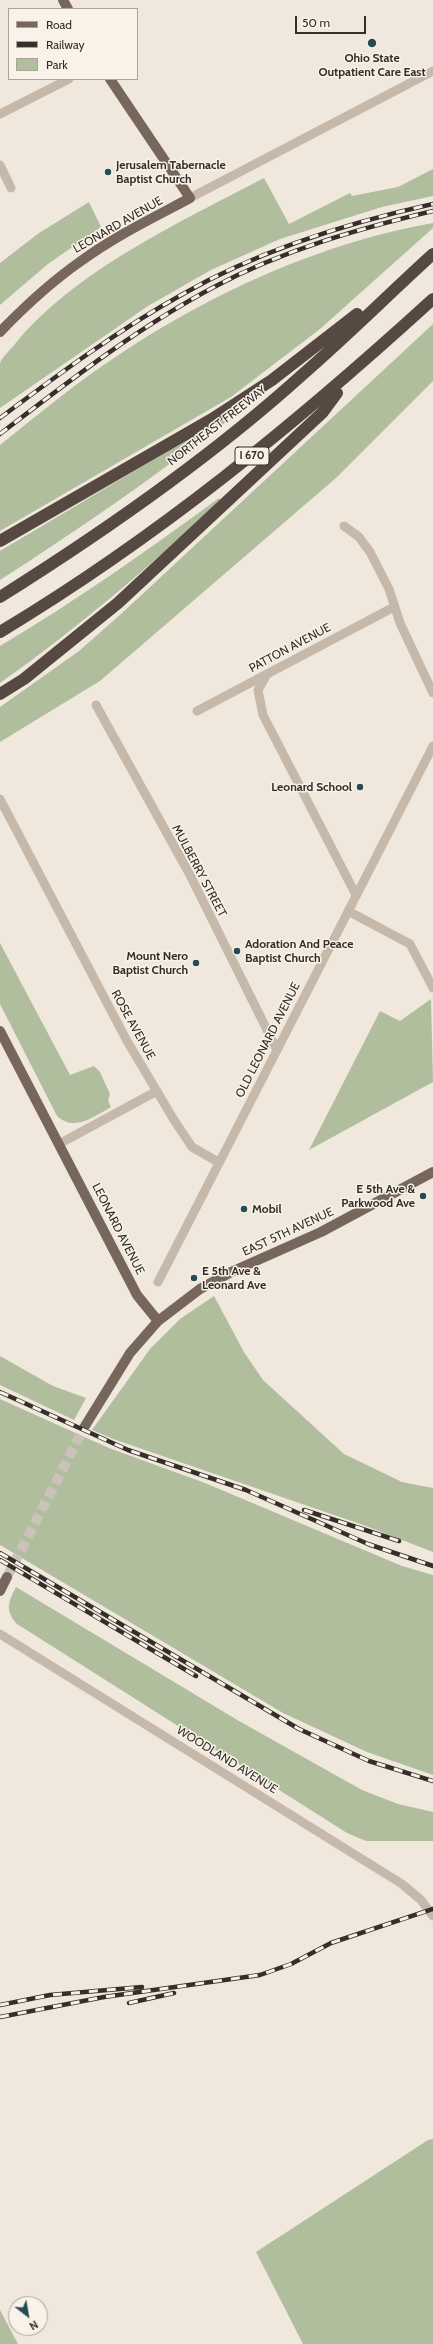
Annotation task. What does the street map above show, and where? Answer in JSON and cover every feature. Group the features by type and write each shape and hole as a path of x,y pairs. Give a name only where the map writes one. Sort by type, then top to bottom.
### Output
{"highway":[{"path":"0,541 206,423 247,396 326,339 433,254"},
{"name":"NORTHEAST FREEWAY","path":"0,597 94,536 215,446 302,376 433,254"},
{"name":"I 670","path":"0,632 155,530 286,429 346,378 433,299"},
{"path":"1,693 24,679 65,647 172,554 323,412 346,378"}],"main road":[{"path":"111,80 190,198"},
{"name":"LEONARD AVENUE","path":"0,332 30,301 81,261 118,237 190,198"},
{"name":"LEONARD AVENUE","path":"0,1031 138,1295 158,1321"},
{"name":"EAST 5TH AVENUE","path":"158,1321 200,1289 231,1272 321,1232 433,1172"},
{"path":"85,1426 130,1353 158,1321"},
{"path":"0,1591 7,1577"}],"street":[{"name":"LEONARD AVENUE","path":"190,198 433,71"},
{"path":"0,114 66,80"},
{"path":"0,165 11,188"},
{"path":"344,526 359,537 370,552 389,589 400,623 433,692"},
{"name":"PATTON AVENUE","path":"197,711 394,607"},
{"path":"267,674 258,690 263,715 356,895"},
{"name":"MULBERRY STREET","path":"96,705 190,875 277,1050"},
{"name":"OLD LEONARD AVENUE","path":"158,1282 218,1162 433,746"},
{"name":"ROSE AVENUE","path":"0,799 127,1041 157,1091 192,1147 218,1162"},
{"path":"348,911 410,944 433,988"},
{"path":"59,1144 157,1091"},
{"name":"WOODLAND AVENUE","path":"0,1634 402,1884 421,1900 433,1916"}],"green space":[{"path":"433,169 433,196 382,207 280,239 211,270 148,306 0,408 0,363 7,353 39,318 67,293 98,271 165,230 264,178 289,224 350,193 352,196 398,187"},
{"path":"89,202 101,227 48,264 0,305 0,263 39,233"},
{"path":"433,223 433,228 320,329 231,397 0,531 0,445 89,375 156,331 231,290 270,272 350,243"},
{"path":"433,324 433,381 336,478 100,681 0,742 0,707 79,651 121,614"},
{"path":"220,420 227,421 115,503 0,580 0,551"},
{"path":"219,498 221,501 114,595 58,640 0,683 0,646 111,575"},
{"path":"0,943 70,1075 94,1066 100,1072 110,1094 108,1101 111,1107 91,1118 77,1123 64,1121 57,1116 0,1004"},
{"path":"431,999 433,1082 309,1150 380,1011 400,1021"},
{"path":"214,1296 244,1352 263,1380 344,1454 402,1482 433,1488 433,1552 366,1526 113,1439 92,1430 150,1349 180,1319"},
{"path":"0,1356 53,1386 86,1398 74,1420 0,1385"},
{"path":"0,1399 109,1448 205,1483 402,1566 433,1575 433,1775 367,1752 283,1713 0,1545"},
{"path":"16,1587 239,1721 362,1790 398,1804 433,1812 433,1841 366,1841 347,1833 17,1624 9,1611 11,1597"},
{"path":"433,2139 433,2344 303,2344 256,2252 428,2140"},
{"path":"0,2310 8,2325 8,2336 14,2336 18,2344 0,2344"}],"tunnel":[{"path":"7,1577 85,1426"}],"railway":[{"path":"0,418 112,337 135,322 212,278 273,251 336,229 433,204"},
{"path":"0,434 104,356 158,320 214,287 294,251 349,233 433,211"},
{"path":"0,1392 128,1450 246,1490 368,1544 433,1566"},
{"path":"304,1510 399,1541"},
{"path":"0,1553 299,1729 369,1761 433,1781"},
{"path":"0,1560 196,1676"},
{"path":"0,2017 104,1997 260,1975 291,1964 331,1943 433,1909"},
{"path":"0,2005 50,1995 142,1987"},
{"path":"129,2003 174,1993"}],"place":[{"name":"Ohio State Outpatient Care East","path":"372,43"},
{"name":"Jerusalem Tabernacle Baptist Church","path":"108,172"},
{"name":"Leonard School","path":"360,787"},
{"name":"Adoration And Peace Baptist Church","path":"237,951"},
{"name":"Mount Nero Baptist Church","path":"196,963"},
{"name":"E 5th Ave & Parkwood Ave","path":"423,1196"},
{"name":"Mobil","path":"244,1209"},
{"name":"E 5th Ave & Leonard Ave","path":"194,1278"}]}
